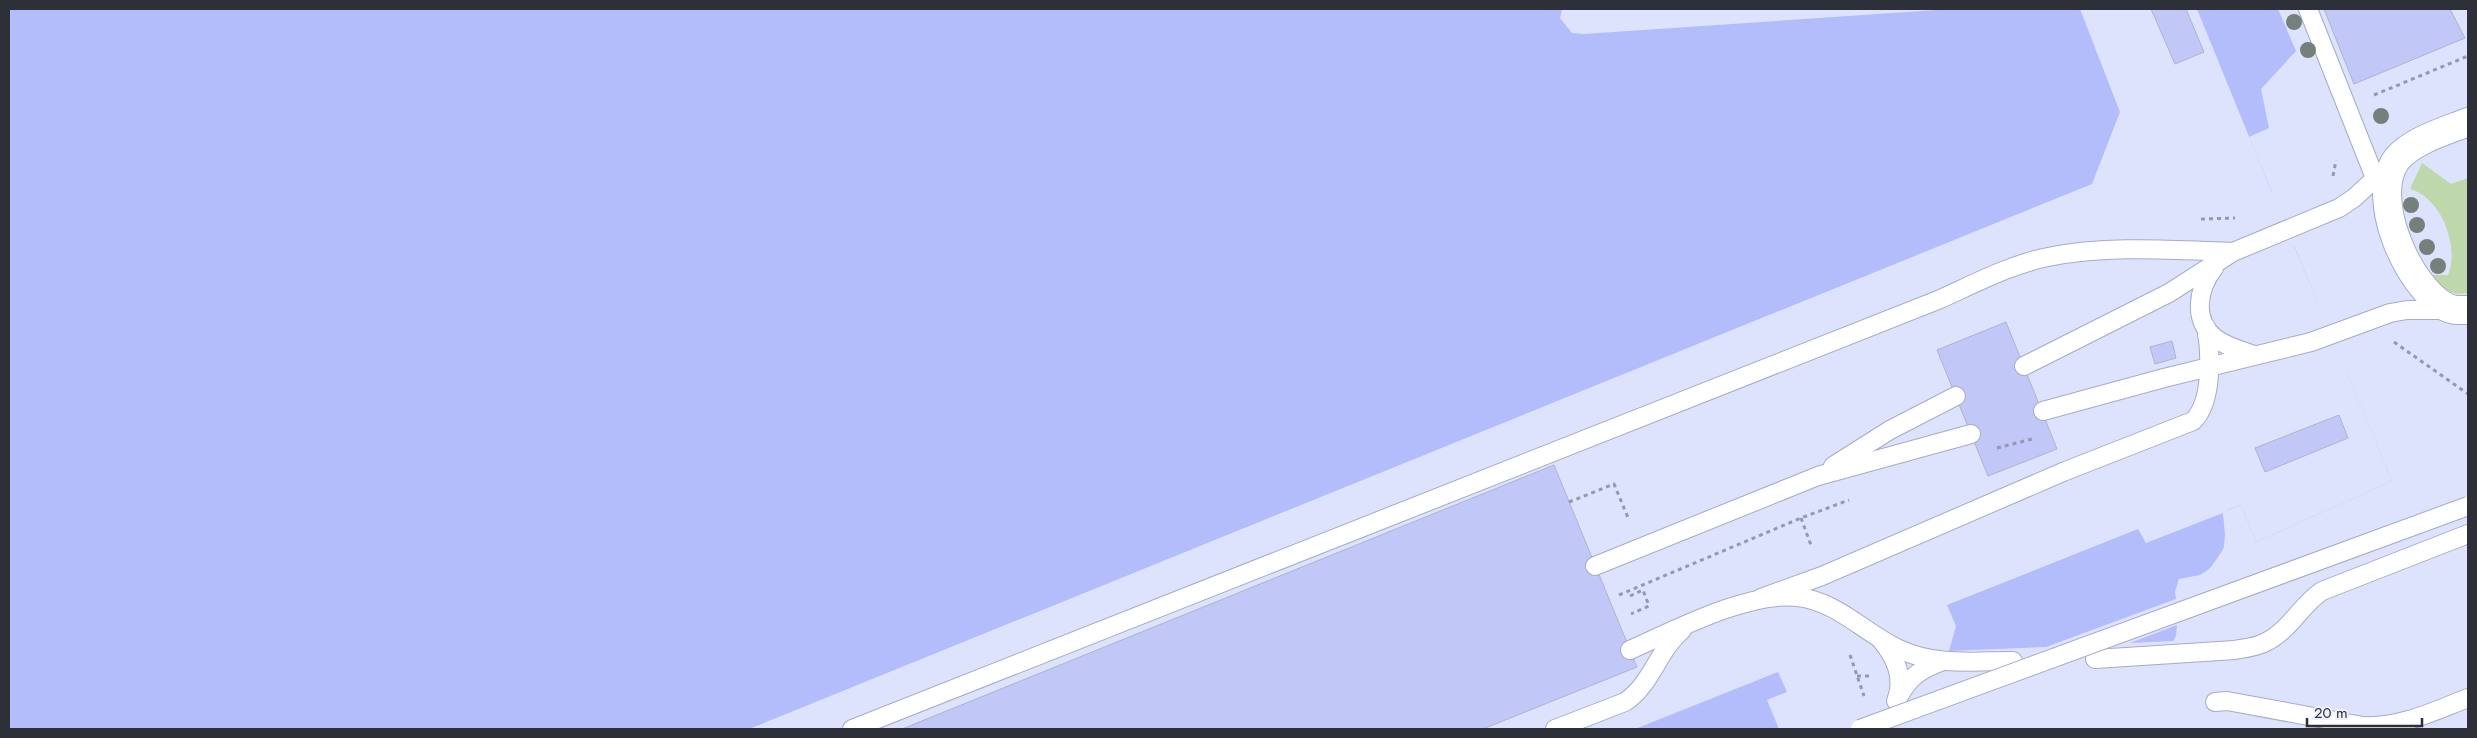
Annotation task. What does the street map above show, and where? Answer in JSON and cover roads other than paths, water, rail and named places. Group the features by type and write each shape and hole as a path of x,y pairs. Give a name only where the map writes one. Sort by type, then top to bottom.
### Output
{"street":[{"path":"2462,310 2438,301 2423,286 2410,268 2398,243 2390,215 2388,195 2390,176 2398,158 2423,142 2468,122"}],"lane":[{"path":"2308,9 2375,178"},
{"path":"2024,366 2169,293 2233,252 2339,208 2354,198 2398,158"},
{"path":"852,729 1938,300 2024,264 2085,252 2157,250 2233,252"},
{"path":"1630,650 1691,624 1822,576 2159,432 2188,424 2202,410 2209,367 2209,345 2199,304 2202,287 2214,268 2233,252"},
{"path":"2042,411 2327,337 2382,315 2407,310 2462,310"},
{"path":"2206,327 2213,336 2223,343 2255,355"},
{"path":"1818,476 1890,430 1956,396"},
{"path":"1595,566 1818,476 1971,434"},
{"path":"1860,729 2468,506"},
{"path":"2095,659 2235,650 2258,645 2275,637 2305,604 2322,591 2468,534"},
{"path":"1761,598 1797,597 1824,604 1870,630 1880,639 1896,663 1900,683 1896,701 1913,675 1923,668 1944,661"},
{"path":"1555,729 1625,702 1635,695 1672,639 1691,624"},
{"path":"1880,639 1904,651 1935,661 2013,661"},
{"path":"2215,702 2242,704 2363,726 2379,727 2414,719 2468,698"}],"water":[{"path":"9,9 2278,9 2296,51 2261,89 2269,128 2249,137 2392,481 2256,542 2241,505 2223,512 2225,539 2221,554 2212,566 2200,575 2193,578 2179,579 2177,594 2179,623 2176,637 2144,684 2133,709 2129,729 9,729"}]}
